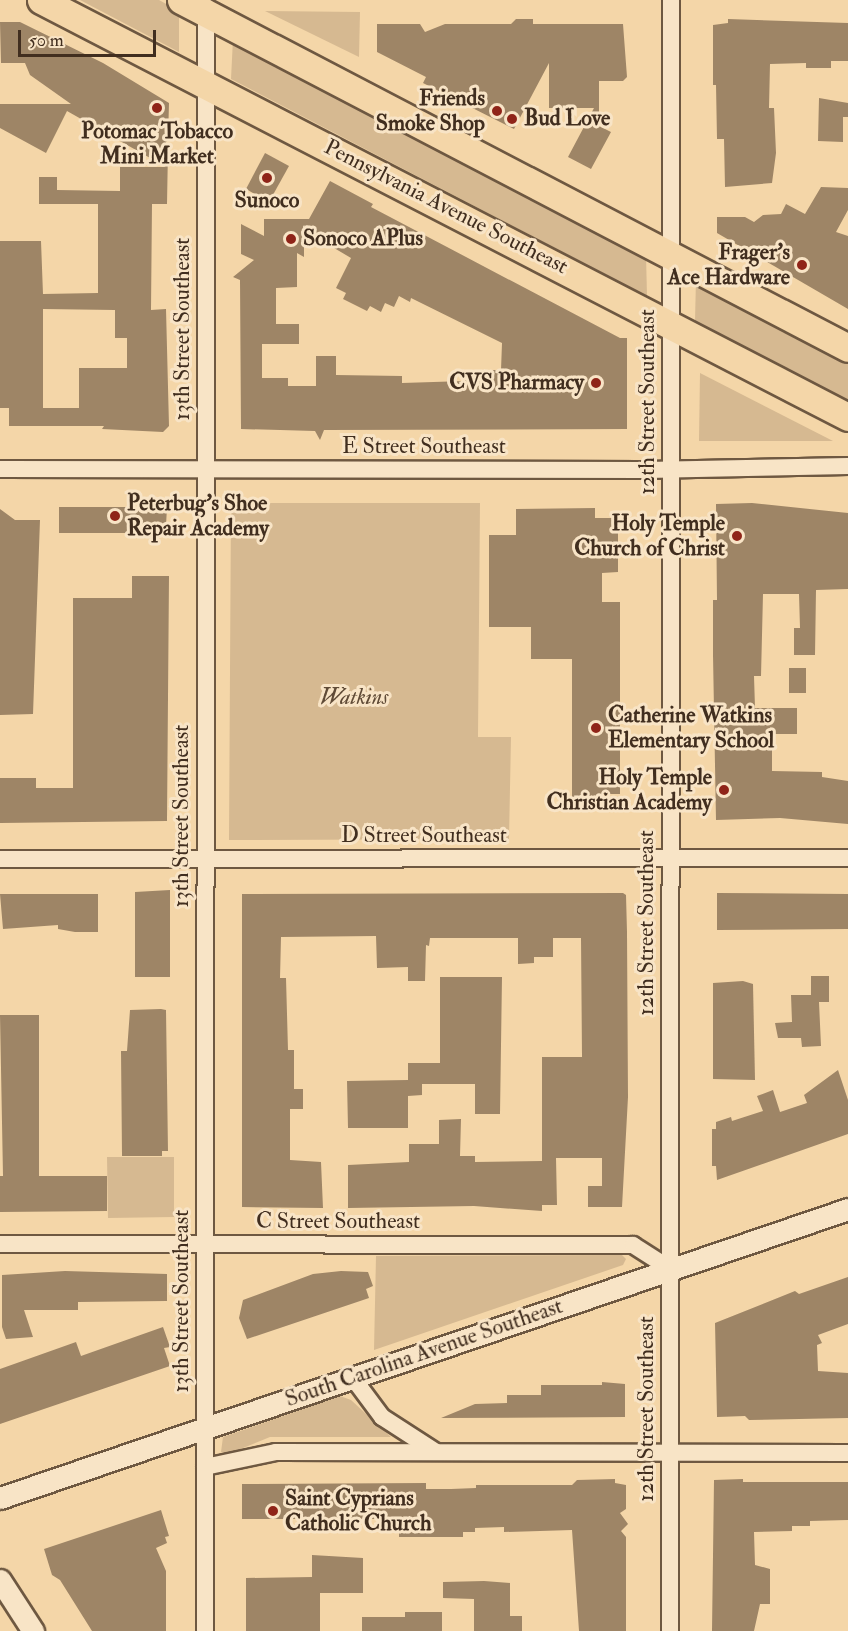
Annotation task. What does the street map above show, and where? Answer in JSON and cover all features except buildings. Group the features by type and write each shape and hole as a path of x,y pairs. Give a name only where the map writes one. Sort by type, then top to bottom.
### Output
{"main road":[{"name":"Pennsylvania Avenue Southeast","path":"41,0 206,82 848,417"},
{"path":"181,0 209,4 670,255 848,348"}],"street":[{"name":"12th Street Southeast","path":"670,1631 671,0"},
{"name":"13th Street Southeast","path":"206,1631 205,469 206,82 209,4"},
{"name":"E Street Southeast","path":"0,469 671,469 848,466"},
{"name":"D Street Southeast","path":"0,859 848,858"},
{"name":"South Carolina Avenue Southeast","path":"0,1498 669,1268 848,1209"},
{"name":"C Street Southeast","path":"0,1244 633,1245 669,1268"},
{"path":"353,1378 382,1417 437,1453"},
{"path":"205,1467 276,1452 848,1453"},
{"path":"0,1580 33,1631"}],"green space":[{"path":"80,0 159,0 179,11 179,52"},
{"path":"265,11 360,12 359,57"},
{"path":"233,39 646,255 647,296 231,79"},
{"path":"696,279 848,359 848,401 695,321"},
{"path":"700,373 833,441 699,441"},
{"name":"Watkins","path":"231,503 480,503 478,737 511,737 509,839 229,840"},
{"path":"107,1157 174,1157 174,1217 108,1218"},
{"path":"622,1255 626,1259 623,1265 374,1350 376,1256"},
{"path":"340,1396 351,1400 391,1437 270,1437 228,1454 221,1452 223,1437"}],"place":[{"name":"Potomac Tobacco Mini Market","path":"157,108"},
{"name":"Friends Smoke Shop","path":"497,111"},
{"name":"Bud Love","path":"512,119"},
{"name":"Sunoco","path":"267,178"},
{"name":"Sonoco APlus","path":"291,239"},
{"name":"Frager's Ace Hardware","path":"802,265"},
{"name":"CVS Pharmacy","path":"596,383"},
{"name":"Peterbug's Shoe Repair Academy","path":"115,516"},
{"name":"Holy Temple Church of Christ","path":"737,536"},
{"name":"Catherine Watkins Elementary School","path":"596,728"},
{"name":"Holy Temple Christian Academy","path":"724,790"},
{"name":"Saint Cyprians Catholic Church","path":"273,1511"}]}
